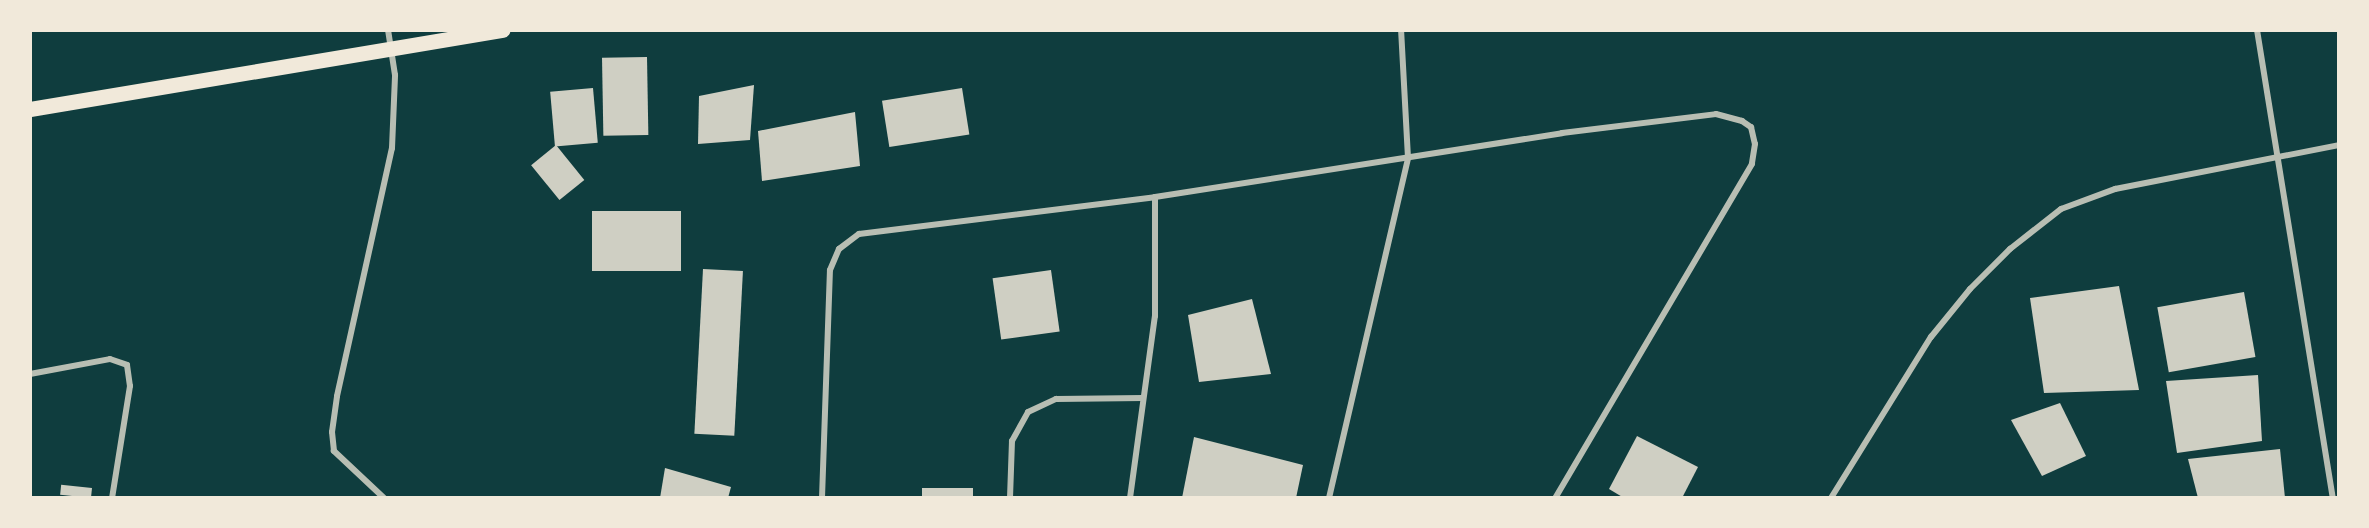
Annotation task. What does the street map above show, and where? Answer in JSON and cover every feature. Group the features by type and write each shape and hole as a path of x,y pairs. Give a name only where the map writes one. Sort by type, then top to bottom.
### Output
{"main road":[{"path":"30,109 502,30"}],"street":[{"path":"384,498 334,451 332,432 339,384 392,148 395,75 388,30"},
{"path":"1329,498 1408,158 1401,30"},
{"path":"2257,30 2275,157 2333,498"},
{"path":"822,498 830,270 839,249 859,234 896,227 1155,197 1562,133 1716,114 1751,127 1755,144 1752,165 1555,498"},
{"path":"1831,498 1931,337 1994,265 2061,209 2115,189 2339,145"},
{"path":"1130,498 1155,316 1155,197"},
{"path":"30,374 110,359 127,365 130,386 112,498"},
{"path":"1010,498 1012,441 1029,412 1056,399 1143,398"}],"building":[{"path":"647,57 648,135 603,136 602,58"},
{"path":"754,85 750,140 698,144 699,96"},
{"path":"593,88 598,143 555,147 550,92"},
{"path":"962,88 969,134 889,147 882,101"},
{"path":"855,112 860,166 762,181 758,131"},
{"path":"556,145 584,180 559,200 531,165"},
{"path":"592,211 681,211 681,271 592,271"},
{"path":"703,269 743,271 734,436 694,434"},
{"path":"1051,270 1060,331 1001,340 993,278"},
{"path":"2119,286 2139,390 2044,393 2030,298"},
{"path":"2244,292 2255,357 2169,372 2157,307"},
{"path":"1252,299 1271,374 1199,382 1188,315"},
{"path":"2258,375 2262,441 2177,453 2166,381"},
{"path":"2060,403 2086,456 2042,476 2011,420"},
{"path":"1637,436 1698,467 1682,498 1624,498 1609,489"},
{"path":"1194,437 1303,465 1296,498 1182,498"},
{"path":"2280,449 2285,498 2198,498 2188,459"},
{"path":"665,468 731,487 728,498 660,498"},
{"path":"61,485 92,488 91,498 60,495"},
{"path":"922,488 973,488 973,498 922,498"}]}
